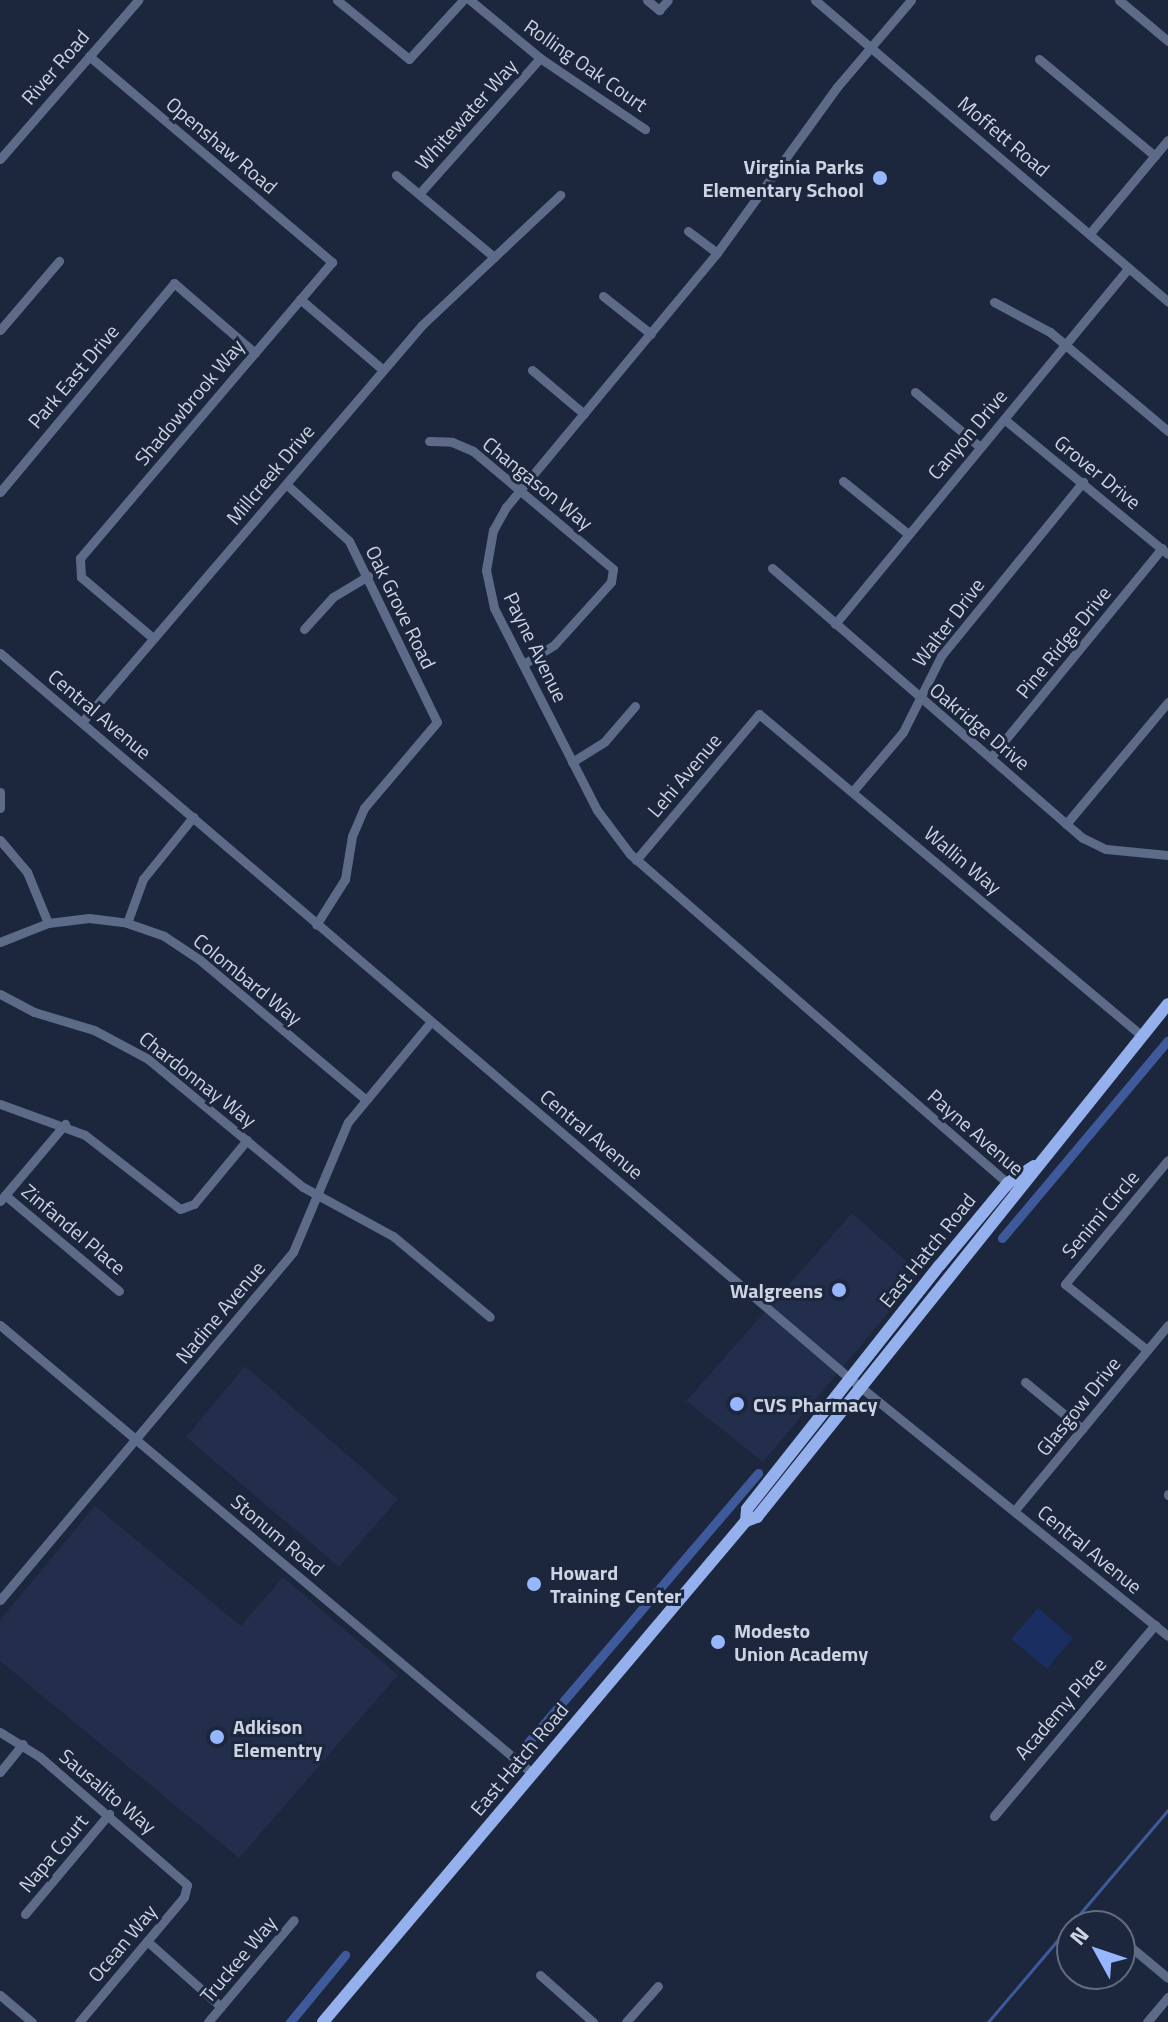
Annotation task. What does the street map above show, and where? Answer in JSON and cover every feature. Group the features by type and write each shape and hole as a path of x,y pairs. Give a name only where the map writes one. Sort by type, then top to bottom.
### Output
{"main road":[{"name":"East Hatch Road","path":"323,2022 746,1521 747,1509 1020,1194 1034,1165 1168,1004"},
{"name":"East Hatch Road","path":"857,1383 1008,1183 1034,1165"}],"street":[{"name":"River Road","path":"0,159 138,0"},
{"path":"337,0 409,59 463,0"},
{"name":"Rolling Oak Court","path":"470,0 540,58 645,129"},
{"path":"647,0 659,10 668,0"},
{"name":"Moffett Road","path":"815,0 1091,232 1168,302"},
{"name":"Payne Avenue","path":"911,0 870,47 717,253 519,492 493,530 486,570 494,608 572,762 603,820 636,860 1020,1194"},
{"path":"1119,0 1168,41"},
{"name":"Openshaw Road","path":"89,56 332,262"},
{"name":"Whitewater Way","path":"419,194 540,58"},
{"path":"1039,59 1155,156"},
{"path":"1091,232 1168,140"},
{"path":"396,175 494,257"},
{"name":"Millcreek Drive","path":"82,722 383,370 560,195"},
{"path":"688,231 717,253"},
{"path":"0,330 59,261"},
{"name":"Shadowbrook Way","path":"153,638 78,568 80,558 332,262"},
{"name":"Canyon Drive","path":"835,624 1128,268"},
{"name":"Park East Drive","path":"0,492 174,283 255,353"},
{"path":"603,296 651,334"},
{"path":"300,299 383,370"},
{"path":"994,302 1033,321 1168,431"},
{"path":"532,370 584,414"},
{"path":"915,392 979,446"},
{"name":"Grover Drive","path":"1004,419 1165,551"},
{"name":"Changason Way","path":"429,441 452,442 473,451 614,572 554,645 523,664"},
{"path":"843,481 907,533"},
{"name":"Walter Drive","path":"853,791 903,732 941,656 1083,482"},
{"name":"Oak Grove Road","path":"286,484 342,533 368,576 437,722 364,808 352,836 345,879 316,925"},
{"name":"Pine Ridge Drive","path":"991,757 1165,551"},
{"name":"Oakridge Drive","path":"772,568 919,700 991,757 1066,824 1106,849 1168,855"},
{"path":"304,629 333,597 368,576"},
{"name":"Central Avenue","path":"0,653 430,1023 857,1383 1168,1636"},
{"path":"1066,824 1168,702"},
{"path":"572,762 596,750 635,706"},
{"name":"Wallin Way","path":"759,714 1142,1036"},
{"name":"Lehi Avenue","path":"636,860 759,714"},
{"path":"127,923 143,879 193,817"},
{"path":"0,840 34,883 48,923"},
{"name":"Colombard Way","path":"0,942 48,923 89,918 127,923 183,947 365,1099"},
{"name":"Chardonnay Way","path":"0,994 34,1012 94,1030 136,1051 317,1196 393,1236 490,1317"},
{"name":"Nadine Avenue","path":"1,1597 293,1252 338,1139 365,1099 430,1023"},
{"path":"0,1104 65,1124 100,1145 180,1209 194,1204 247,1140"},
{"path":"3,1198 65,1124"},
{"name":"Senimi Circle","path":"1147,1350 1065,1284 1168,1160"},
{"name":"Zinfandel Place","path":"3,1198 119,1291"},
{"name":"Stonum Road","path":"0,1325 533,1774"},
{"name":"Glasgow Drive","path":"1015,1510 1168,1325"},
{"path":"1025,1382 1082,1429"},
{"name":"Academy Place","path":"994,1816 1155,1625"},
{"name":"Sausalito Way","path":"0,1732 23,1744 109,1814 187,1885"},
{"path":"0,1772 23,1744"},
{"name":"Napa Court","path":"25,1914 109,1814"},
{"name":"Ocean Way","path":"79,2022 184,1897 187,1885"},
{"name":"Truckee Way","path":"208,2022 294,1920"},
{"path":"147,1941 221,2007"},
{"path":"1136,1951 1168,1978"},
{"path":"540,1975 593,2022"},
{"path":"626,2022 658,1986"},
{"path":"0,1995 32,2022"},
{"path":"1147,2022 1168,1997"}],"shaded area":[{"path":"852,1213 921,1274 763,1462 686,1401"},
{"path":"245,1366 398,1499 339,1567 186,1437"},
{"name":"Adkison Elementry","path":"95,1506 241,1626 283,1577 398,1675 239,1858 0,1661 0,1620"},
{"path":"1038,1608 1073,1638 1047,1669 1011,1639"}],"waterway":[{"path":"1002,1238 1168,1040"},
{"path":"525,1746 758,1473"},
{"path":"988,2022 1168,1810"},
{"path":"290,2022 345,1955"}],"place":[{"name":"Virginia Parks Elementary School","path":"880,178"},
{"name":"Walgreens","path":"839,1290"},
{"name":"CVS Pharmacy","path":"737,1404"},
{"name":"Howard Training Center","path":"534,1584"},
{"name":"Modesto Union Academy","path":"718,1642"},
{"name":"Adkison Elementry","path":"217,1737"}]}
